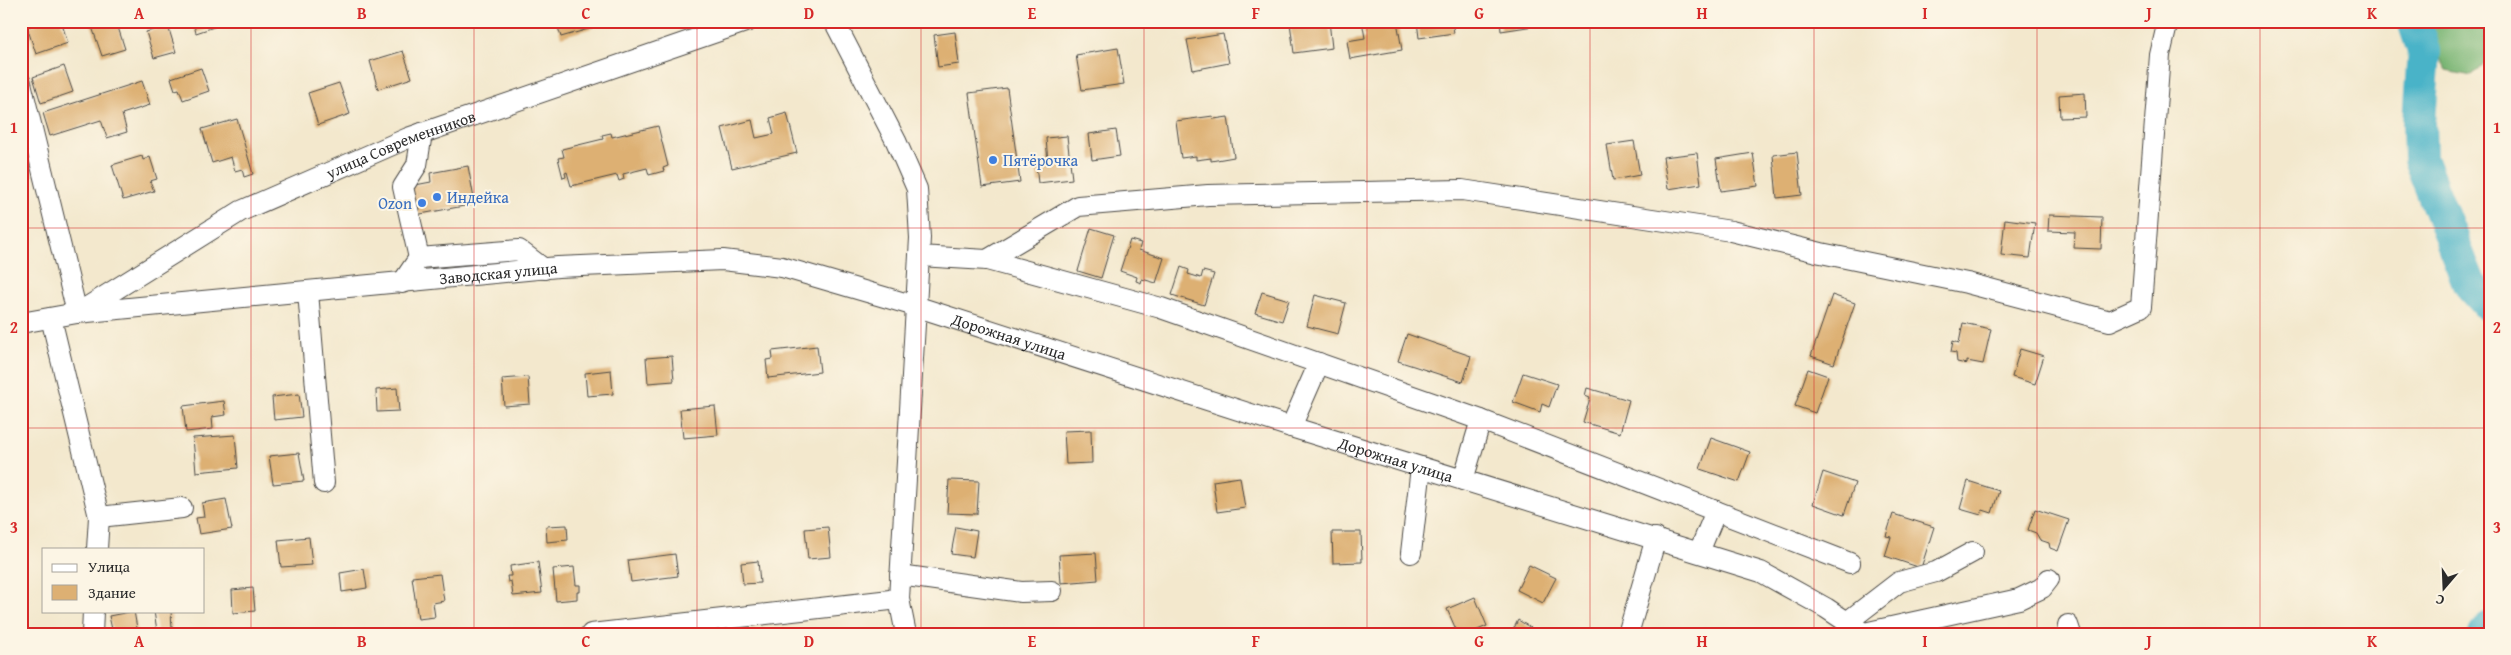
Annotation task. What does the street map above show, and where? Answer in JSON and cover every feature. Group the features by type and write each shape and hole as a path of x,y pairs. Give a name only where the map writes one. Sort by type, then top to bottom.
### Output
{"street":[{"name":"улица Современников","path":"77,314 241,211 422,134 748,21"},
{"path":"834,21 896,141 917,189 920,238 914,306 898,599 906,634"},
{"path":"987,260 1078,206 1208,195 1462,190 1731,231 1821,253 1967,283 2110,321 2141,308 2160,55 2168,21"},
{"path":"21,83 77,314"},
{"path":"402,283 419,258 403,187 417,165 422,134"},
{"path":"419,258 519,250 544,269"},
{"path":"919,256 987,260 1161,308 1481,420 1850,563"},
{"name":"Заводская улица","path":"21,323 77,314 544,269 723,260 782,267 914,306"},
{"path":"308,292 324,483"},
{"name":"Дорожная улица","path":"914,306 1291,428 1656,538 1761,572 1865,633"},
{"path":"51,318 99,517 97,548"},
{"path":"1291,428 1318,363"},
{"path":"1463,480 1481,420"},
{"path":"1410,553 1421,467"},
{"path":"99,517 182,508"},
{"path":"1698,552 1716,511"},
{"path":"1628,634 1656,538"},
{"path":"1847,622 1898,582 1936,572 1973,552"},
{"path":"900,575 1022,592 1052,591"},
{"path":"1865,633 2019,599 2042,588 2050,579"},
{"path":"591,634 898,599"},
{"path":"92,634 93,612"}],"green space":[{"path":"2421,21 2488,21 2490,45 2484,63 2472,75 2447,70 2427,37"}],"building":[{"path":"46,21 61,21 68,43 36,54 27,27"},
{"path":"90,21 116,21 125,49 102,56"},
{"path":"193,21 226,21 226,23 196,33"},
{"path":"556,21 590,21 592,28 561,37"},
{"path":"1329,21 1332,48 1294,53 1290,23"},
{"path":"1362,21 1397,21 1402,50 1350,59 1347,41 1365,38"},
{"path":"1417,21 1452,21 1454,33 1419,38"},
{"path":"1500,21 1533,21 1534,26 1501,31"},
{"path":"168,26 176,52 154,58 146,32"},
{"path":"955,32 959,64 938,67 934,35"},
{"path":"1223,34 1229,63 1193,70 1187,40"},
{"path":"1118,48 1124,84 1082,90 1076,55"},
{"path":"403,51 412,78 378,89 370,61"},
{"path":"64,66 73,92 41,103 33,77"},
{"path":"201,68 209,91 183,100 179,89 175,90 171,78"},
{"path":"142,81 150,105 122,114 127,132 107,138 101,120 50,136 43,113"},
{"path":"339,83 350,114 318,125 308,93"},
{"path":"1007,88 1020,182 982,187 969,93"},
{"path":"2085,93 2086,117 2060,118 2059,95"},
{"path":"787,113 797,153 732,168 722,128 752,120 756,138 774,134 770,118"},
{"path":"1213,116 1214,119 1228,117 1234,157 1211,161 1211,158 1196,160 1196,156 1181,158 1176,121"},
{"path":"237,119 253,174 244,177 242,169 235,171 231,157 212,163 202,129"},
{"path":"658,126 668,166 663,168 664,171 649,175 647,168 623,174 624,179 619,181 617,175 571,186 567,172 565,173 566,177 563,178 558,158 564,157 562,149 603,139 602,135 611,133 612,137"},
{"path":"1116,130 1120,156 1092,160 1089,134"},
{"path":"1067,136 1072,179 1038,183 1036,165 1048,163 1046,138"},
{"path":"1634,141 1640,175 1613,180 1607,145"},
{"path":"1797,152 1802,195 1777,198 1773,155"},
{"path":"1697,153 1701,184 1668,189 1663,157"},
{"path":"1753,153 1758,186 1721,191 1716,159"},
{"path":"142,156 143,160 150,157 157,179 150,181 154,191 123,200 112,165"},
{"path":"468,166 475,204 415,215 410,186 431,182 430,173"},
{"path":"2049,215 2102,217 2101,249 2074,248 2075,232 2048,231"},
{"path":"2005,219 2035,223 2030,258 2001,255"},
{"path":"1091,228 1114,235 1101,278 1078,271"},
{"path":"1130,240 1141,243 1139,250 1164,258 1156,283 1142,279 1141,283 1136,281 1137,277 1120,271"},
{"path":"1181,267 1189,270 1188,274 1201,278 1203,271 1214,274 1204,305 1172,295"},
{"path":"1262,292 1289,300 1282,321 1255,313"},
{"path":"1315,295 1346,303 1338,334 1307,326"},
{"path":"1832,295 1855,303 1834,364 1811,356"},
{"path":"1963,323 1991,329 1983,364 1967,361 1967,364 1957,362 1956,353 1951,352 1953,341 1959,343"},
{"path":"1407,334 1471,356 1463,382 1398,361"},
{"path":"817,346 820,372 768,378 766,360 773,359 772,351"},
{"path":"2020,349 2044,356 2035,384 2012,377"},
{"path":"672,356 674,381 648,383 646,358"},
{"path":"1808,369 1828,376 1815,413 1795,406"},
{"path":"611,370 613,394 587,396 585,373"},
{"path":"1523,373 1557,384 1549,407 1542,404 1540,412 1513,402"},
{"path":"528,377 530,404 504,406 502,379"},
{"path":"397,388 399,411 377,412 376,390"},
{"path":"1587,388 1629,400 1620,433 1583,422 1590,398 1585,396"},
{"path":"299,394 302,417 274,420 272,397"},
{"path":"224,401 226,415 212,417 213,429 186,432 183,406"},
{"path":"715,406 718,435 683,438 680,409"},
{"path":"1091,430 1092,463 1066,464 1064,431"},
{"path":"235,435 238,468 196,472 193,438"},
{"path":"1711,438 1750,452 1739,482 1700,469"},
{"path":"299,453 304,481 273,484 269,456"},
{"path":"1823,472 1855,483 1844,515 1813,504"},
{"path":"1240,477 1245,508 1217,512 1213,481"},
{"path":"949,480 979,481 977,514 947,513"},
{"path":"1968,481 1999,491 1992,513 1983,510 1981,515 1960,509"},
{"path":"226,499 232,529 199,534 196,518 204,517 202,503"},
{"path":"2035,509 2069,520 2058,551 2050,548 2049,543 2040,540 2036,533 2028,530"},
{"path":"1893,514 1934,527 1921,568 1885,556 1891,537 1886,536"},
{"path":"567,525 568,540 547,542 546,526"},
{"path":"828,527 831,557 808,559 805,529"},
{"path":"956,527 977,531 973,557 951,554"},
{"path":"1332,532 1361,532 1362,562 1333,563"},
{"path":"309,537 312,565 281,567 278,540"},
{"path":"1096,553 1098,580 1061,583 1059,555"},
{"path":"675,554 678,576 631,582 628,560"},
{"path":"758,561 760,583 743,584 741,563"},
{"path":"538,562 542,593 513,596 511,581 508,582 507,576 511,576 510,566"},
{"path":"1529,565 1556,578 1543,603 1517,590"},
{"path":"574,567 576,585 580,585 577,599 556,601 553,569"},
{"path":"364,569 367,588 342,592 340,573"},
{"path":"440,574 444,601 433,603 435,617 418,619 412,577"},
{"path":"253,588 255,611 233,613 232,590"},
{"path":"1475,597 1487,626 1468,634 1458,634 1447,609"},
{"path":"134,612 138,634 113,634 109,616"},
{"path":"154,612 171,612 172,629 157,631"},
{"path":"1518,620 1541,634 1511,634"},
{"path":"2130,628 2131,634 2114,634 2114,633"},
{"path":"211,629 211,634 198,634 197,631"}],"waterway":[{"path":"2414,21 2424,51 2419,122 2420,159 2469,283 2490,306"},
{"path":"2485,634 2490,628"}],"place":[{"name":"Пятёрочка","path":"993,160"},
{"name":"Индейка","path":"437,197"},
{"name":"Ozon","path":"422,203"}]}
